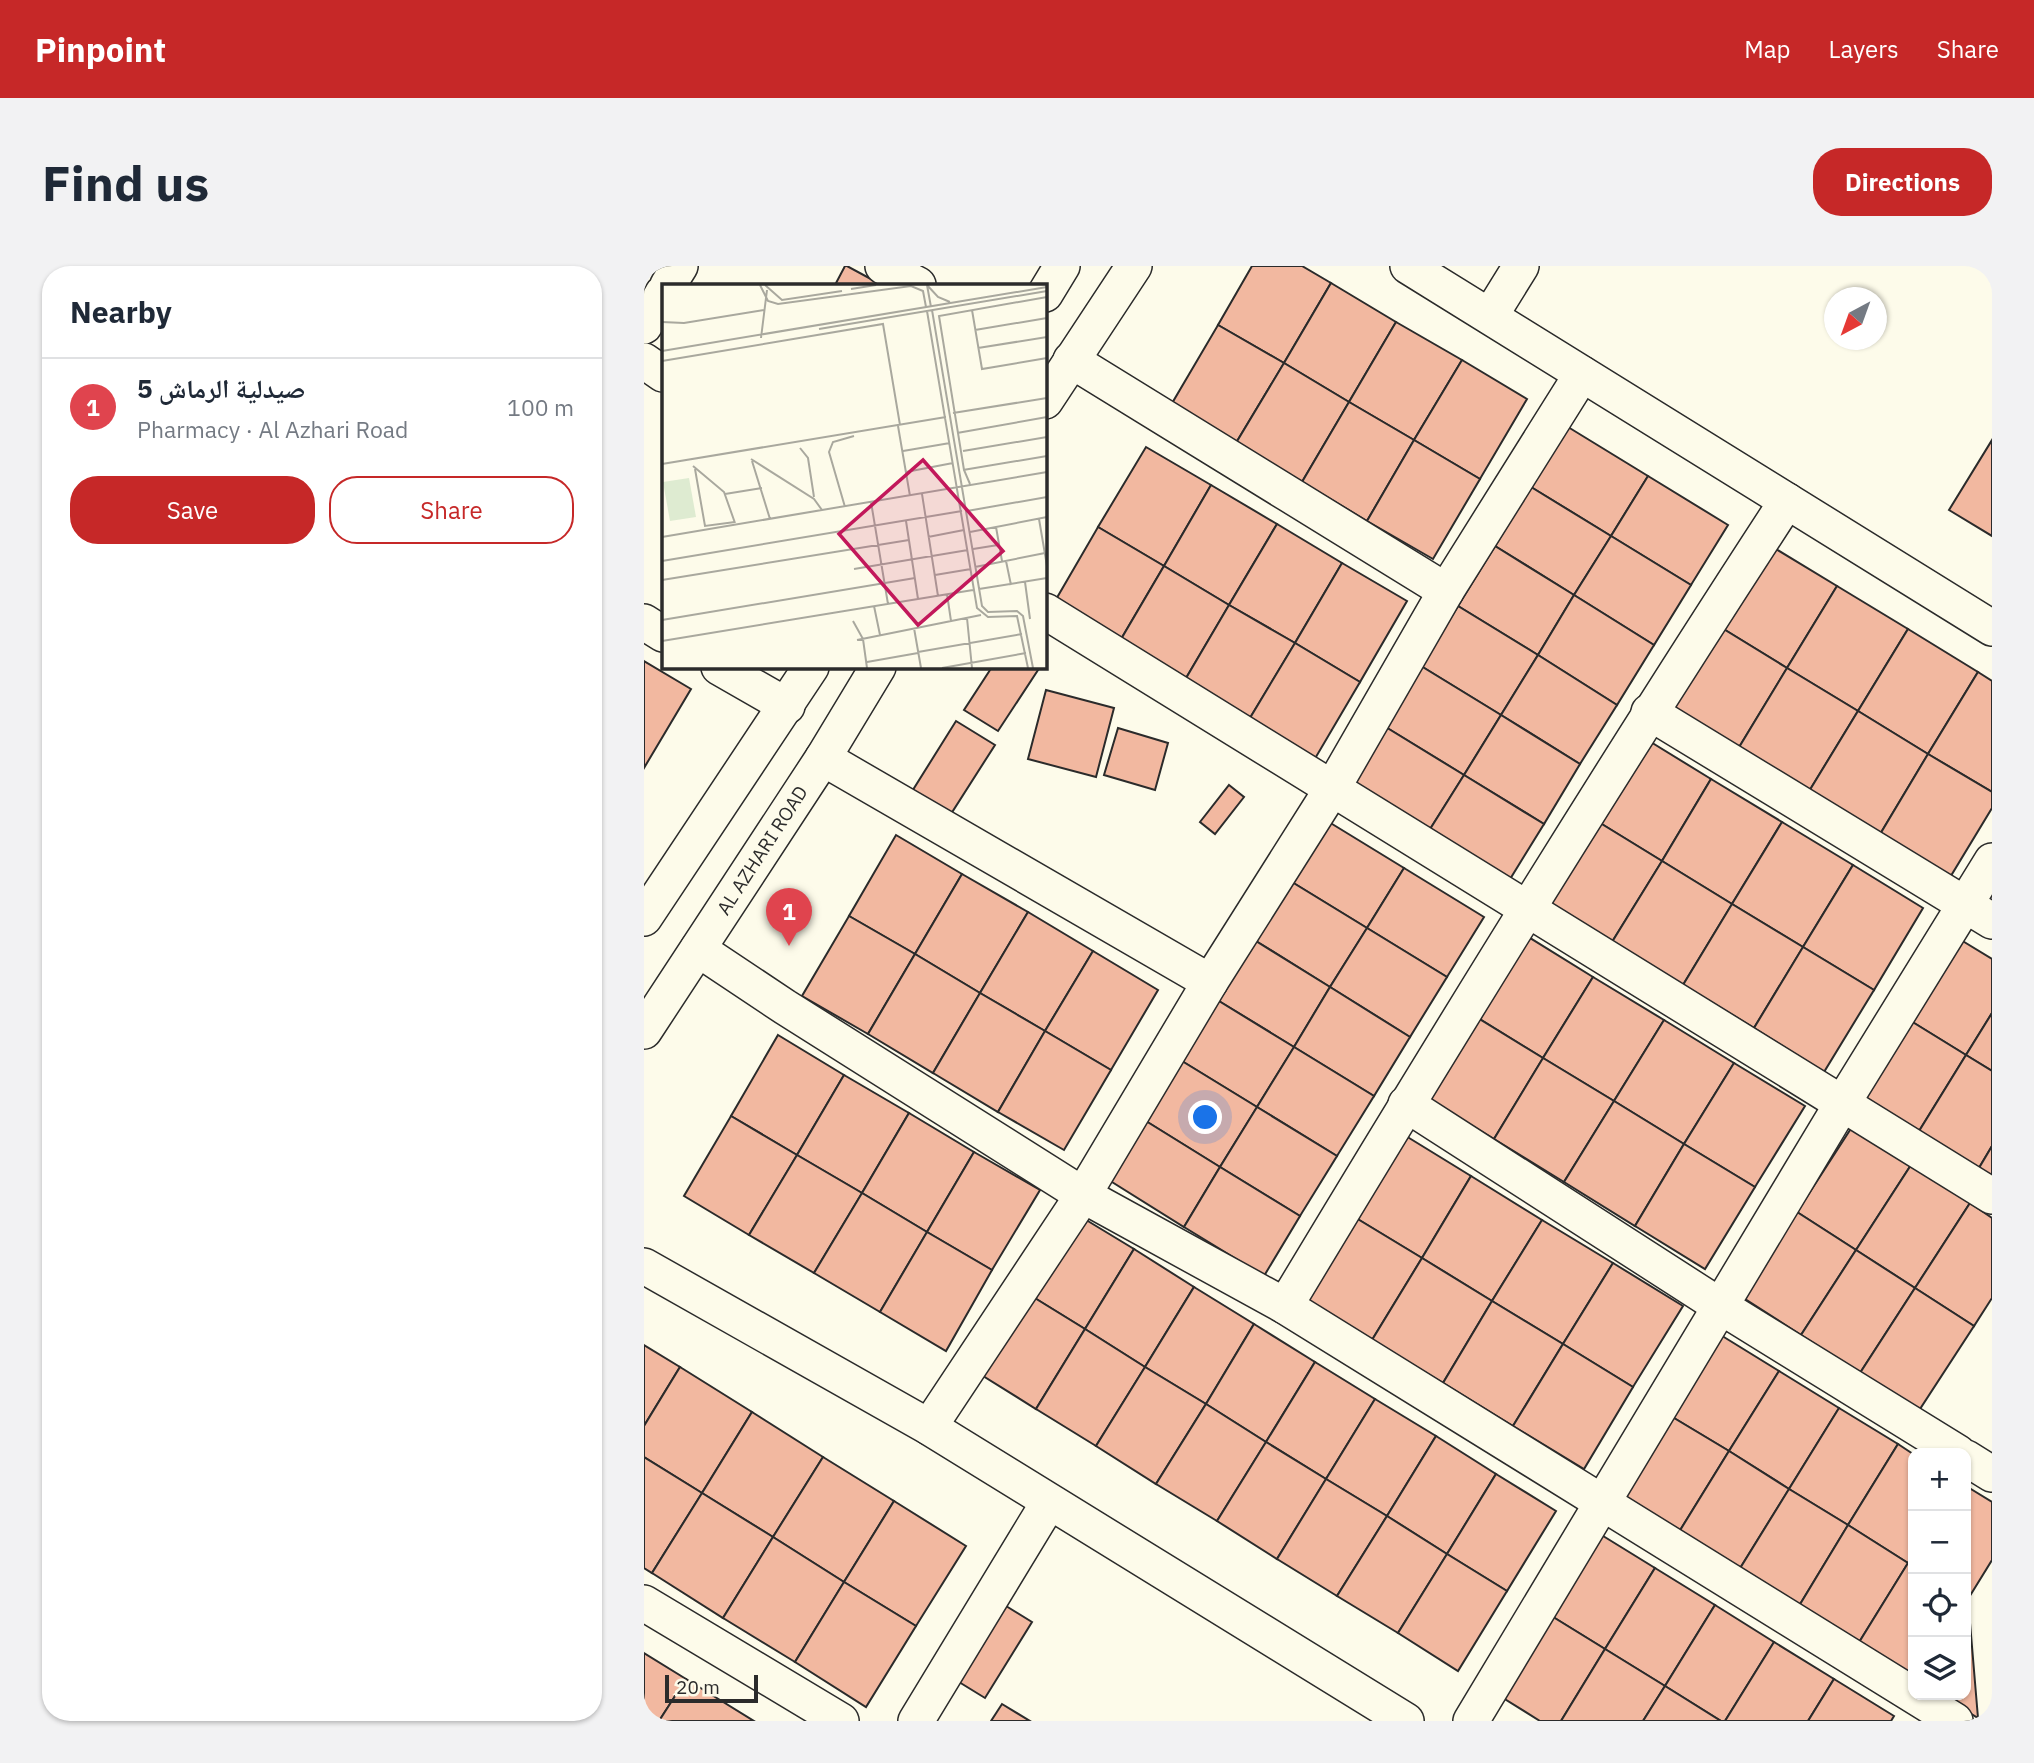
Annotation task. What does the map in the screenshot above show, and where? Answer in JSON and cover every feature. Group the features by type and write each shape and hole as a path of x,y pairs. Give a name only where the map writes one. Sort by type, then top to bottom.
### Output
{"street":[{"path":"669,284 680,266"},
{"path":"883,266 916,284"},
{"path":"1046,292 1062,266"},
{"path":"1046,399 1134,266"},
{"path":"1408,266 1992,628"},
{"path":"1490,316 1521,266"},
{"path":"644,326 662,295"},
{"path":"1071,360 1446,592"},
{"path":"644,361 662,373"},
{"path":"929,1427 1083,1195 1210,982 1332,789 1446,592 1582,374"},
{"path":"1285,1306 1526,908 1787,500"},
{"path":"1046,612 1992,1196"},
{"path":"644,622 662,633"},
{"path":"721,668 787,706"},
{"path":"645,915 810,668"},
{"name":"AL AZHARI ROAD","path":"644,1031 823,758 877,668"},
{"path":"1649,712 1978,913"},
{"path":"823,758 1210,982"},
{"path":"1471,1721 1842,1104 1978,913 1992,861"},
{"path":"698,949 1083,1195 1285,1306 1955,1721"},
{"path":"1406,1104 1720,1306 1950,1448"},
{"path":"644,1266 929,1427 1406,1721"},
{"path":"1971,1461 1992,1474"},
{"path":"916,1721 1049,1502"},
{"path":"644,1603 841,1721"}],"building":[{"path":"847,266 880,284 836,284"},
{"path":"1252,266 1302,266 1331,283 1284,363 1218,325"},
{"path":"1331,283 1396,322 1349,402 1284,363"},
{"path":"1396,322 1462,360 1414,440 1349,402"},
{"path":"1218,325 1284,363 1236,443 1171,405"},
{"path":"1462,360 1527,399 1480,479 1414,440"},
{"path":"1284,363 1349,402 1302,482 1236,443"},
{"path":"1349,402 1414,440 1367,521 1302,482"},
{"path":"1568,427 1648,476 1611,536 1531,487"},
{"path":"1414,440 1480,479 1433,559 1367,521"},
{"path":"1992,440 1992,536 1949,510"},
{"path":"1146,447 1211,485 1164,566 1098,527"},
{"path":"1648,476 1728,525 1691,585 1611,536"},
{"path":"1211,485 1277,524 1229,605 1164,566"},
{"path":"1531,487 1611,536 1574,595 1495,546"},
{"path":"1277,524 1342,563 1295,643 1229,605"},
{"path":"1098,527 1164,566 1117,646 1051,608"},
{"path":"1611,536 1691,585 1654,645 1574,595"},
{"path":"1766,543 1837,586 1787,668 1717,625"},
{"path":"1495,546 1574,595 1538,655 1458,606"},
{"path":"1342,563 1407,601 1360,682 1295,643"},
{"path":"1164,566 1229,605 1182,685 1117,646"},
{"path":"1837,586 1908,629 1858,711 1787,668"},
{"path":"1574,595 1654,645 1617,705 1538,655"},
{"path":"1229,605 1295,643 1247,723 1182,685"},
{"path":"1458,606 1538,655 1501,715 1421,666"},
{"path":"1717,625 1787,668 1738,749 1667,706"},
{"path":"1908,629 1978,672 1928,754 1858,711"},
{"path":"1295,643 1360,682 1313,762 1247,723"},
{"path":"1538,655 1617,705 1580,764 1501,715"},
{"path":"644,661 691,689 644,768"},
{"path":"1421,666 1501,715 1464,775 1384,726"},
{"path":"991,668 1039,668 998,731 964,710"},
{"path":"1787,668 1858,711 1808,793 1738,749"},
{"path":"1978,672 1992,681 1992,792 1928,754"},
{"path":"1046,690 1114,708 1096,777 1028,759"},
{"path":"1858,711 1928,754 1879,836 1808,793"},
{"path":"1501,715 1580,764 1544,824 1464,775"},
{"path":"956,721 995,745 949,817 911,793"},
{"path":"1384,726 1464,775 1427,834 1347,785"},
{"path":"1118,728 1168,743 1155,790 1104,775"},
{"path":"1641,736 1711,779 1662,861 1592,818"},
{"path":"1928,754 1992,792 1992,808 1949,879 1879,836"},
{"path":"1464,775 1544,824 1507,884 1427,834"},
{"path":"1711,779 1782,822 1732,904 1662,861"},
{"path":"1229,785 1244,797 1215,834 1200,822"},
{"path":"1592,818 1662,861 1612,942 1542,899"},
{"path":"1324,819 1404,868 1367,928 1287,879"},
{"path":"1782,822 1853,865 1803,947 1732,904"},
{"path":"896,835 962,874 915,954 849,916"},
{"path":"1662,861 1732,904 1683,985 1612,942"},
{"path":"1853,865 1923,908 1874,990 1803,947"},
{"path":"1404,868 1484,917 1447,977 1367,928"},
{"path":"962,874 1028,912 980,993 915,954"},
{"path":"1287,879 1367,928 1330,987 1251,938"},
{"path":"1732,904 1803,947 1754,1028 1683,985"},
{"path":"1028,912 1093,951 1045,1031 980,993"},
{"path":"849,916 915,954 868,1034 802,996"},
{"path":"1367,928 1447,977 1410,1037 1330,987"},
{"path":"1522,933 1593,977 1543,1058 1473,1015"},
{"path":"1956,937 1992,959 1992,1013 1966,1055 1906,1018"},
{"path":"1251,938 1330,987 1294,1047 1214,998"},
{"path":"1803,947 1874,990 1824,1072 1754,1028"},
{"path":"1093,951 1158,990 1111,1070 1045,1031"},
{"path":"915,954 980,993 933,1073 868,1034"},
{"path":"1593,977 1664,1020 1614,1101 1543,1058"},
{"path":"1330,987 1410,1037 1374,1096 1294,1047"},
{"path":"980,993 1045,1031 998,1112 933,1073"},
{"path":"1214,998 1294,1047 1257,1107 1177,1058"},
{"path":"1992,1013 1992,1071 1966,1055"},
{"path":"1473,1015 1543,1058 1494,1139 1423,1096"},
{"path":"1906,1018 1966,1055 1916,1136 1856,1099"},
{"path":"1664,1020 1734,1063 1684,1144 1614,1101"},
{"path":"1045,1031 1111,1070 1064,1150 998,1112"},
{"path":"778,1035 844,1075 797,1155 731,1116"},
{"path":"1294,1047 1374,1096 1337,1156 1257,1107"},
{"path":"1966,1055 1992,1071 1992,1146 1976,1173 1916,1136"},
{"path":"1177,1058 1257,1107 1220,1167 1141,1118"},
{"path":"1543,1058 1614,1101 1564,1182 1494,1139"},
{"path":"1734,1063 1805,1106 1755,1187 1684,1144"},
{"path":"844,1075 909,1113 862,1193 797,1155"},
{"path":"1614,1101 1684,1144 1635,1226 1564,1182"},
{"path":"1257,1107 1337,1156 1300,1216 1220,1167"},
{"path":"909,1113 974,1152 927,1232 862,1193"},
{"path":"731,1116 797,1155 749,1235 684,1196"},
{"path":"1141,1118 1220,1167 1184,1227 1104,1177"},
{"path":"1852,1127 1911,1165 1856,1250 1797,1212"},
{"path":"1401,1133 1471,1176 1422,1258 1351,1215"},
{"path":"1684,1144 1755,1187 1705,1269 1635,1226"},
{"path":"1992,1146 1992,1183 1976,1173"},
{"path":"974,1152 1040,1190 992,1270 927,1232"},
{"path":"797,1155 862,1193 814,1273 749,1235"},
{"path":"1911,1165 1970,1203 1915,1288 1856,1250"},
{"path":"1220,1167 1300,1216 1264,1276 1184,1227"},
{"path":"1471,1176 1542,1220 1492,1301 1422,1258"},
{"path":"862,1193 927,1232 880,1312 814,1273"},
{"path":"1970,1203 1992,1218 1992,1298 1974,1326 1915,1288"},
{"path":"1073,1212 1134,1249 1085,1329 1025,1292"},
{"path":"1797,1212 1856,1250 1801,1335 1742,1297"},
{"path":"1351,1215 1422,1258 1372,1340 1302,1297"},
{"path":"1542,1220 1613,1263 1563,1344 1492,1301"},
{"path":"927,1232 992,1270 946,1351 880,1312"},
{"path":"1134,1249 1194,1287 1145,1367 1085,1329"},
{"path":"1856,1250 1915,1288 1860,1373 1801,1335"},
{"path":"1422,1258 1492,1301 1443,1383 1372,1340"},
{"path":"1613,1263 1683,1306 1633,1387 1563,1344"},
{"path":"1194,1287 1254,1324 1206,1404 1145,1367"},
{"path":"1915,1288 1974,1326 1918,1412 1860,1373"},
{"path":"1025,1292 1085,1329 1036,1409 975,1371"},
{"path":"1492,1301 1563,1344 1513,1426 1443,1383"},
{"path":"1254,1324 1315,1362 1266,1442 1206,1404"},
{"path":"1085,1329 1145,1367 1096,1446 1036,1409"},
{"path":"1719,1334 1779,1371 1729,1451 1669,1415"},
{"path":"1563,1344 1633,1387 1584,1469 1513,1426"},
{"path":"644,1345 680,1367 644,1426"},
{"path":"1315,1362 1375,1399 1326,1479 1266,1442"},
{"path":"680,1367 752,1412 702,1493 644,1457 644,1426"},
{"path":"1145,1367 1206,1404 1156,1484 1096,1446"},
{"path":"1779,1371 1839,1408 1789,1489 1729,1451"},
{"path":"1375,1399 1436,1436 1387,1516 1326,1479"},
{"path":"1206,1404 1266,1442 1217,1521 1156,1484"},
{"path":"1839,1408 1898,1444 1848,1525 1789,1489"},
{"path":"752,1412 823,1457 773,1537 702,1493"},
{"path":"1669,1415 1729,1451 1679,1532 1619,1496"},
{"path":"1436,1436 1496,1474 1447,1554 1387,1516"},
{"path":"1266,1442 1326,1479 1277,1559 1217,1521"},
{"path":"1898,1444 1908,1451 1908,1563 1848,1525"},
{"path":"1729,1451 1789,1489 1739,1570 1679,1532"},
{"path":"644,1457 702,1493 652,1573 644,1568"},
{"path":"823,1457 894,1501 844,1582 773,1537"},
{"path":"1496,1474 1556,1511 1507,1591 1447,1554"},
{"path":"1326,1479 1387,1516 1337,1596 1277,1559"},
{"path":"1789,1489 1848,1525 1799,1606 1739,1570"},
{"path":"1971,1489 1992,1502 1992,1560 1971,1594"},
{"path":"702,1493 773,1537 723,1618 652,1573"},
{"path":"894,1501 966,1546 916,1626 844,1582"},
{"path":"1387,1516 1447,1554 1398,1633 1337,1596"},
{"path":"1848,1525 1908,1563 1858,1644 1799,1606"},
{"path":"1595,1531 1655,1568 1605,1649 1545,1612"},
{"path":"773,1537 844,1582 795,1662 723,1618"},
{"path":"1447,1554 1507,1591 1458,1671 1398,1633"},
{"path":"1908,1563 1908,1674 1858,1644"},
{"path":"1655,1568 1715,1605 1665,1686 1605,1649"},
{"path":"844,1582 916,1626 866,1707 795,1662"},
{"path":"1715,1605 1774,1642 1725,1721 1665,1686"},
{"path":"1006,1606 1032,1622 985,1698 959,1682"},
{"path":"1545,1612 1605,1649 1561,1721 1540,1721 1495,1693"},
{"path":"1971,1635 1978,1718 1949,1700 1971,1700"},
{"path":"1774,1642 1834,1679 1808,1721 1725,1721"},
{"path":"1605,1649 1665,1686 1643,1721 1561,1721"},
{"path":"644,1653 686,1679 659,1721 644,1721"},
{"path":"686,1679 754,1721 659,1721"},
{"path":"1834,1679 1894,1716 1891,1721 1808,1721"},
{"path":"1665,1686 1721,1721 1643,1721"},
{"path":"1002,1704 1030,1721 991,1721"}],"place":[{"name":"صيدلية الرماش 5","path":"789,946"}]}
